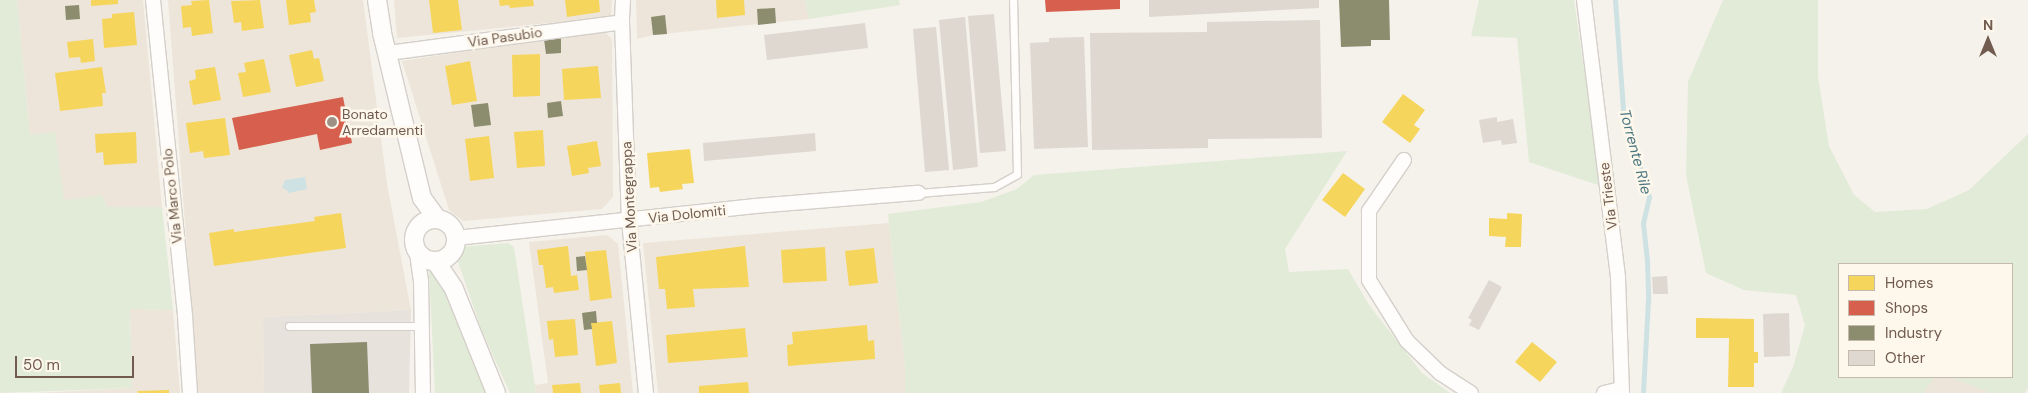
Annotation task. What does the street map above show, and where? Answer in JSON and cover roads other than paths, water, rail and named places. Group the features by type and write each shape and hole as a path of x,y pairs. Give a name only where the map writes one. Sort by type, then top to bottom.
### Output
{"street":[{"name":"Via Marco Polo","path":"153,0 185,316 190,393"},
{"path":"377,0 422,198 420,225 413,240 454,289"},
{"name":"Via Montegrappa","path":"623,0 622,22 629,220 646,393"},
{"name":"Via Trieste","path":"1584,0 1618,278 1621,391"},
{"name":"Via Pasubio","path":"388,53 622,22"},
{"path":"1404,160 1369,211 1369,280 1407,341 1440,373 1471,393"},
{"name":"Via Dolomiti","path":"455,244 629,220 918,193"},
{"path":"422,198 437,219"},
{"path":"420,225 430,219 437,219 450,225 455,244 452,274 454,289 496,393"},
{"path":"428,259 443,261 455,244"},
{"path":"423,393 421,280 428,259"},
{"path":"1604,393 1621,391"}],"lane":[{"path":"918,193 994,187 1017,174 1012,0"},
{"path":"289,326 422,326"}],"waterway":[{"name":"Torrente Rile","path":"1615,0 1623,110 1649,197 1643,223 1648,300 1643,393"}],"place":[{"name":"Bonato Arredamenti","path":"332,122"}]}
